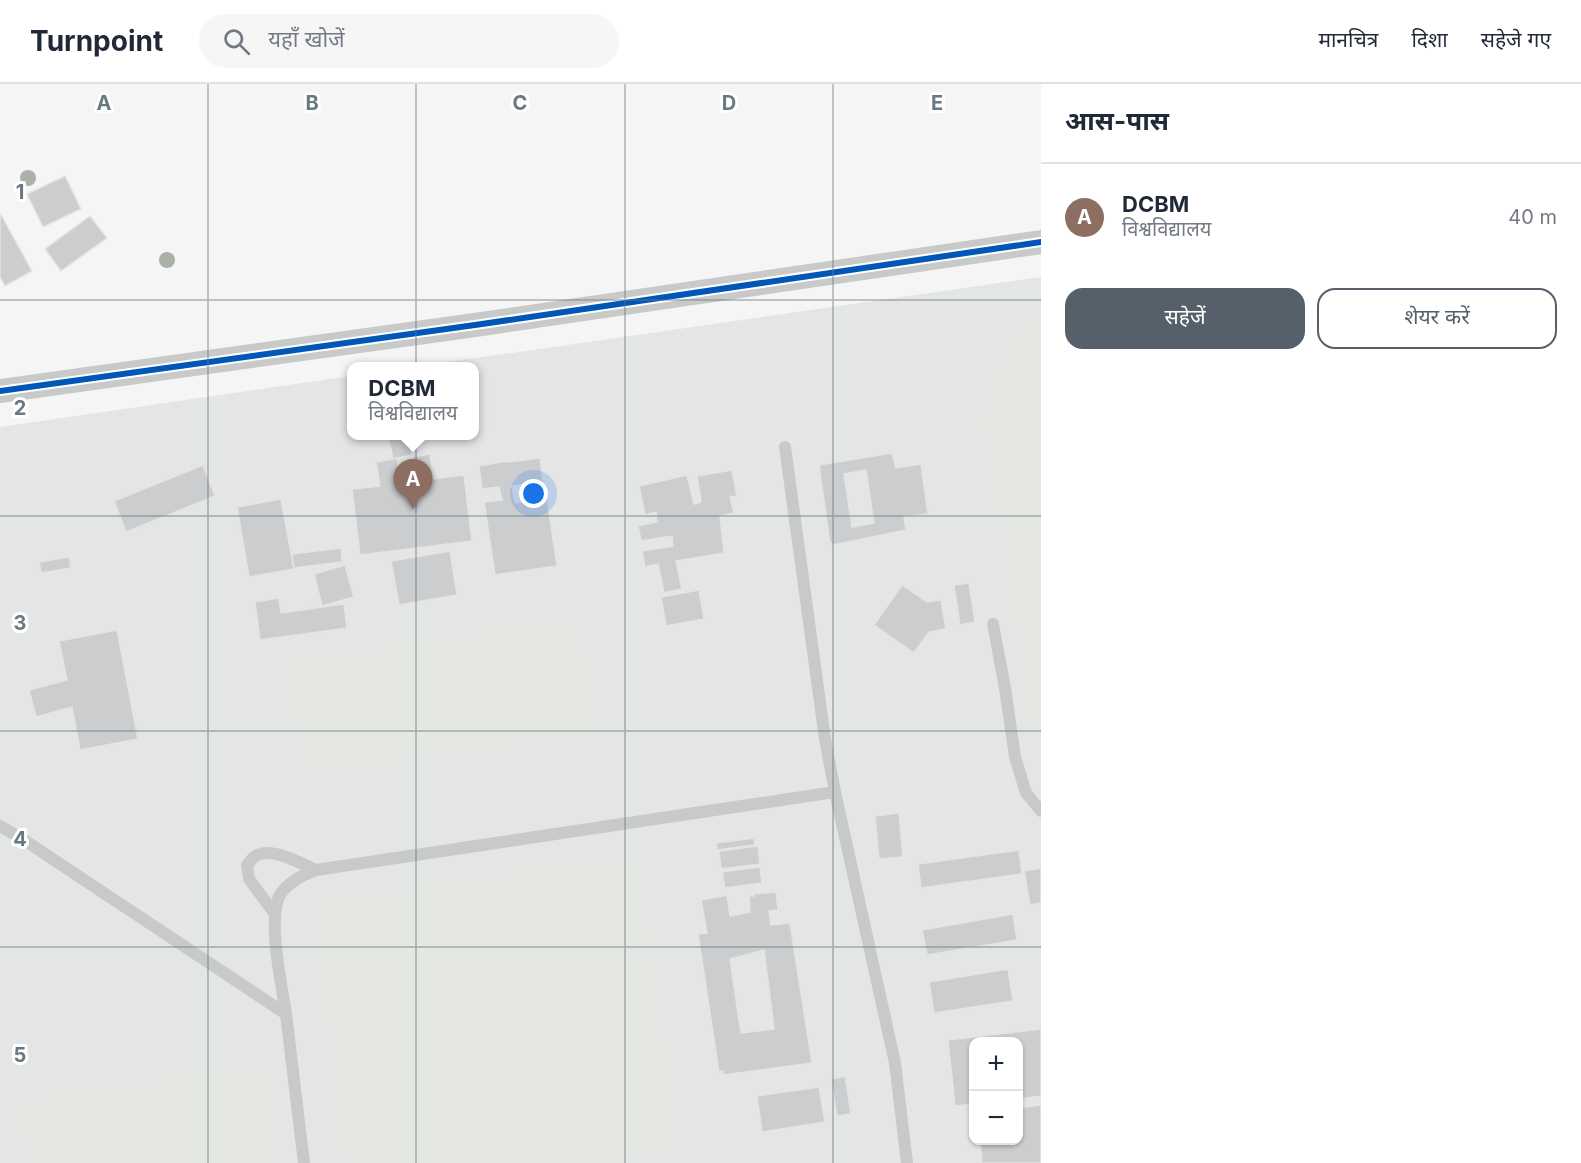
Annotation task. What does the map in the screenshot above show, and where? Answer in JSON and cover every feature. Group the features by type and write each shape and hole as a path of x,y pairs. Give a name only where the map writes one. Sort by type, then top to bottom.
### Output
{"street":[{"path":"0,391 475,325 1041,242"}],"lane":[{"path":"785,447 825,739 895,1064 907,1163"},
{"path":"993,624 1015,758 1026,793 1041,811"},
{"path":"304,1163 274,927 275,909 280,895 300,876 316,870 835,792"},
{"path":"0,826 286,1014"},
{"path":"275,914 249,879 247,865 254,856 269,852 282,855 316,870"}],"shaded area":[{"path":"1041,277 1041,1163 0,1163 0,427 347,377 347,440 479,440 479,362 448,362"},
{"path":"1041,314 1041,780 982,426 988,387 1007,352"},
{"path":"579,616 596,732 301,778 284,663"},
{"path":"638,853 680,1151 602,1163 346,1163 309,902"},
{"path":"265,1063 280,1163 28,1163 19,1100"}],"building":[{"path":"65,176 81,209 43,227 27,194"},
{"path":"0,213 32,271 5,286 0,277"},
{"path":"90,216 107,238 61,271 45,249"},
{"path":"389,440 409,440 412,455 393,459"},
{"path":"892,453 896,468 921,464 928,514 904,517 906,530 830,544 819,465","holes":["866,470 874,523 852,527 844,474"]},
{"path":"430,454 433,479 464,475 472,541 360,555 352,489 380,486 376,462 397,458 399,472 414,470 412,457"},
{"path":"540,458 543,482 512,486 515,503 547,498 557,566 495,575 484,502 502,500 499,487 482,489 479,466"},
{"path":"203,465 215,496 126,532 114,501"},
{"path":"732,470 737,496 730,497 734,513 720,516 724,553 676,561 682,589 664,593 658,564 645,567 642,551 673,546 672,536 641,541 638,526 657,522 656,512 645,515 639,486 687,475 694,504 701,502 697,476"},
{"path":"281,499 294,569 249,577 237,507"},
{"path":"341,548 342,562 294,568 292,554"},
{"path":"450,551 457,595 399,605 391,561"},
{"path":"69,557 71,568 41,573 39,562"},
{"path":"345,565 354,597 322,606 314,574"},
{"path":"969,583 975,622 960,625 954,585"},
{"path":"902,585 927,602 941,600 946,629 929,632 914,653 874,625"},
{"path":"699,590 704,619 666,626 661,597"},
{"path":"279,598 281,613 344,604 347,628 260,640 255,602"},
{"path":"117,630 138,739 80,750 72,707 36,717 29,690 67,680 59,641"},
{"path":"899,813 903,857 879,859 875,816"},
{"path":"754,838 755,845 717,850 716,843"},
{"path":"758,846 760,864 721,869 719,851"},
{"path":"1019,850 1022,874 921,888 918,864"},
{"path":"760,867 762,883 725,888 722,872"},
{"path":"1041,868 1041,903 1030,905 1024,871"},
{"path":"776,892 778,910 769,911 771,925 790,923 812,1063 723,1075 723,1071 719,1072 698,934 707,933 701,900 727,895 730,916 750,912 749,896 754,896 754,894","holes":["764,950 774,1029 741,1033 730,959"]},
{"path":"1013,914 1017,940 927,955 922,930"},
{"path":"1008,969 1013,1001 934,1013 929,982"},
{"path":"1041,1029 1041,1096 1023,1098 1023,1037 973,1037"},
{"path":"969,1038 969,1105 955,1106 948,1040"},
{"path":"845,1076 851,1114 837,1116 831,1079"},
{"path":"819,1087 825,1122 762,1132 757,1096"},
{"path":"1041,1105 1041,1163 982,1163 980,1145 1023,1145 1023,1107"}],"cycle path":[{"path":"0,391 475,325 1041,242"}],"place":[{"name":"DCBM","path":"413,509"}]}
